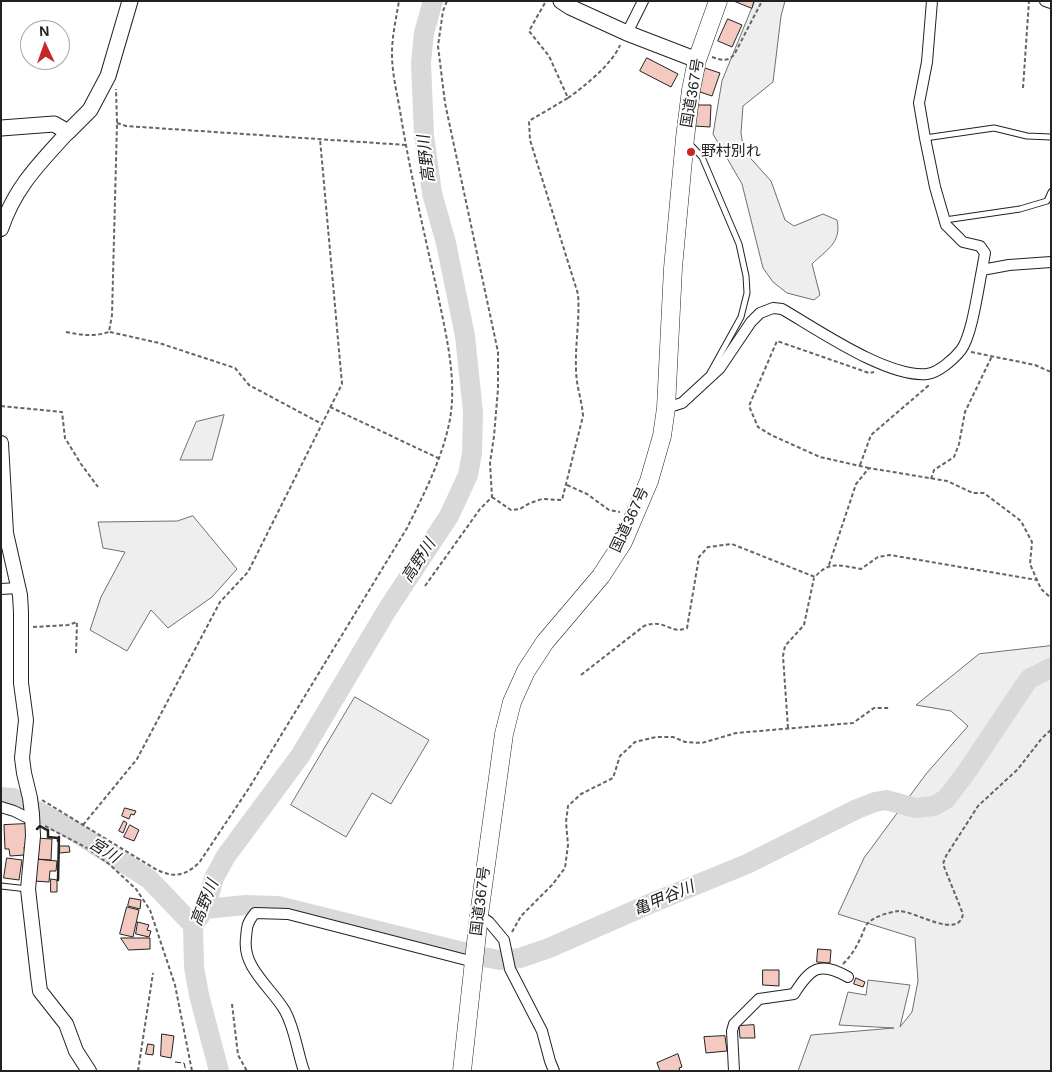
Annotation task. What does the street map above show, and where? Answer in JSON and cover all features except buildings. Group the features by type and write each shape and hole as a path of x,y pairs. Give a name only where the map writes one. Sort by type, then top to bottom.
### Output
{"highway":[{"name":"国道367号","path":"462,1071 479,915 504,734 512,702 530,663 545,642 601,576 623,542 649,481 662,436 666,408 673,268 691,90 697,60 718,1"}],"main road":[{"path":"1,128 54,124 68,132 90,110 108,76 130,1"},
{"path":"561,1 627,33 697,60"}],"street":[{"path":"627,33 643,1"},
{"path":"666,408 682,403 703,385 720,368 760,313 773,308 782,309 871,360 912,374 929,374 946,364 961,350 969,330 985,253 980,246 964,242 946,225 924,138 919,103 927,62 932,1"},
{"path":"1045,1 1051,3"},
{"path":"1,229 6,213 26,178 68,132"},
{"path":"982,270 1010,265 1051,262"},
{"path":"1,443 6,534 18,588 22,634 21,683 26,720 22,758 30,795 32,816 28,889 40,991 66,1024 76,1051 88,1071"},
{"path":"1,589 18,588"},
{"path":"1,807 32,816"},
{"path":"304,1071 290,1023 284,1010 249,963 245,943 248,922 255,913 288,914 475,954"},
{"path":"479,915 504,940 510,969 542,1031 554,1071"},
{"path":"734,1071 732,1030 734,1024 748,1008 759,1000 794,994 805,976 816,969 836,970 848,978"}],"lane":[{"path":"924,138 994,128 1027,136 1051,136"},
{"path":"685,138 702,157 739,244 746,276 747,293 741,317 703,385"},
{"path":"945,220 1020,209 1047,201 1051,192"},
{"path":"1,886 28,889"}],"path":[{"path":"30,795 169,875 189,872 199,863 250,788 407,528 429,483 450,419 452,388 448,344 406,145 393,71 392,54 398,1"},
{"path":"425,586 480,509 492,497 490,463 498,388 498,352 445,103 438,46 443,11 447,1"},
{"path":"546,1 529,31 549,56 568,98"},
{"path":"697,60 709,56 721,60 730,59 762,1"},
{"path":"1023,88 1029,1"},
{"path":"492,497 511,510 520,509 542,499 562,500 583,416 582,402 576,384 578,294 530,140 530,121 580,90 600,71 618,48"},
{"path":"108,76 115,78 117,123 112,315 109,332"},
{"path":"117,123 126,126 406,145"},
{"path":"82,824 137,759 220,602 248,572 342,384 320,139"},
{"path":"66,332 98,336 109,332 159,343 235,368 248,385 322,424"},
{"path":"891,368 869,373 777,342 749,406 758,427 771,435 820,457 947,482 973,493 984,493 1021,521 1032,542 1030,564 1041,589 1051,598"},
{"path":"961,350 1035,365 1051,372"},
{"path":"931,479 934,470 954,457 965,412 992,356"},
{"path":"860,465 871,435 928,386 929,374"},
{"path":"1,406 62,412 65,438 80,464 98,487"},
{"path":"330,407 438,458"},
{"path":"830,565 856,484 869,468"},
{"path":"566,485 587,494 609,510 635,515"},
{"path":"581,675 644,626 654,623 663,624 673,630 688,628 699,557 708,547 732,544 815,577"},
{"path":"788,728 783,656 785,646 804,625 815,577 820,571 830,565 861,569 878,557 890,555 1037,580"},
{"path":"22,634 33,626 68,625 76,622 76,655"},
{"path":"508,957 512,932 521,916 552,885 565,868 568,846 566,822 568,806 581,794 613,778 620,756 635,742 656,737 673,737 685,742 702,743 736,733 853,723 874,708 890,708"},
{"path":"836,970 852,955 867,924 883,915 899,911 948,926 957,925 962,920 963,914 943,864 946,856 978,806 1018,769 1042,738 1051,730"},
{"path":"32,816 67,836 109,864 136,889 150,910 175,985 192,1071"},
{"path":"138,1071 153,973"},
{"path":"232,1004 238,1055 247,1071"}],"shaded area":[{"path":"755,1 785,1 781,16 773,82 743,106 741,133 744,151 771,181 785,220 794,226 823,214 837,220 838,228 835,240 812,264 820,295 814,300 787,293 773,282 763,268 742,184 713,134 722,81"},
{"path":"224,415 212,460 180,460 196,422"},
{"path":"193,516 237,569 212,597 168,628 151,610 127,651 90,630 101,597 125,552 103,548 98,522 177,521"},
{"path":"1051,646 1051,1071 798,1071 811,1035 894,1028 839,1025 848,992 866,995 868,980 910,985 900,1027 912,1012 918,981 915,938 838,914 864,858 926,774 968,726 951,711 916,705 979,654"},
{"path":"355,697 429,740 391,804 372,793 346,837 291,805"}],"waterway":[{"name":"高野川","path":"219,1071 199,995 194,967 193,925 205,909 214,878 226,856 300,756 387,610 449,516 468,475 472,453 473,412 465,336 446,243 432,193 424,135 421,63 424,33 433,1"},
{"name":"亀甲谷川","path":"205,909 246,905 278,906 483,957 500,960 520,958 549,948 747,864 857,809 875,802 886,800 916,808 934,806 946,799 965,774 1029,679 1051,668"},
{"name":"宮川","path":"1,797 13,798 69,828 149,879 193,925"}],"fence":[{"path":"175,1062 184,1063 186,1071"}],"wall":[{"path":"37,829 40,826 47,830"},
{"path":"48,830 48,837 58,838 58,841"},
{"path":"58,880 59,837"}],"place":[{"name":"野村別れ","path":"691,152"}]}
